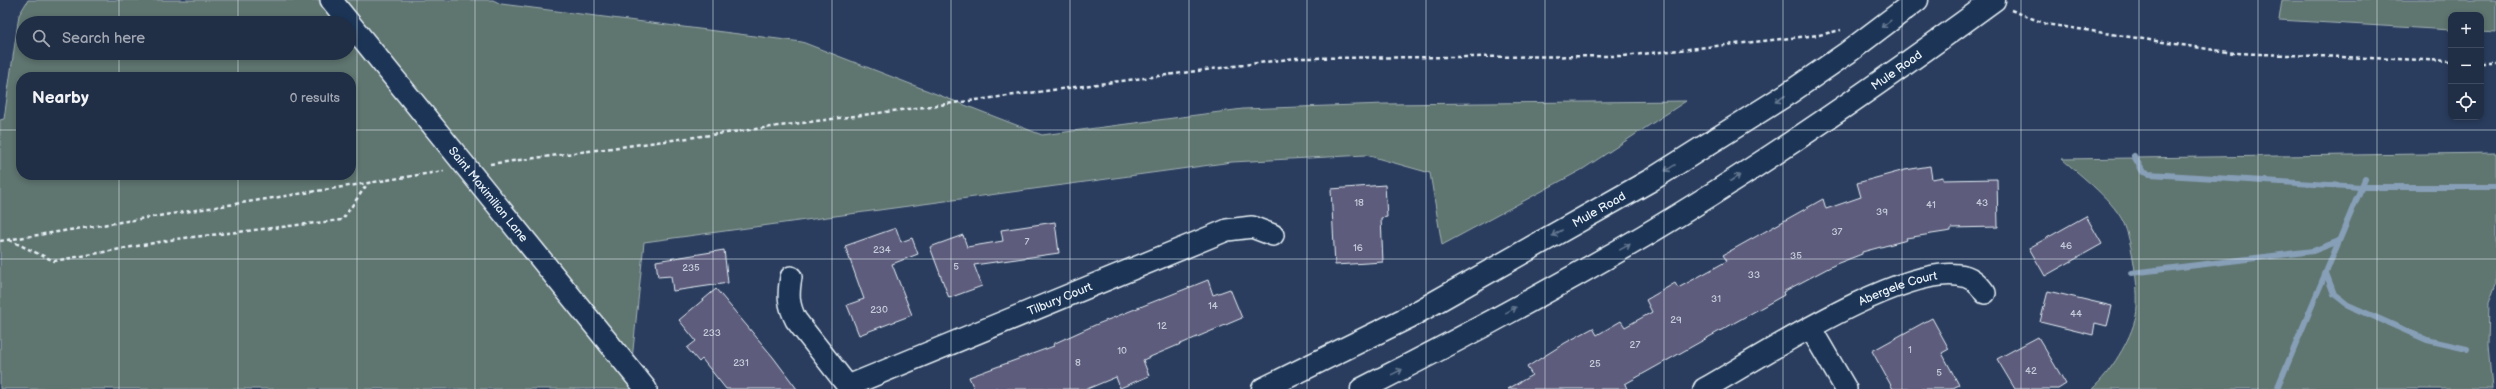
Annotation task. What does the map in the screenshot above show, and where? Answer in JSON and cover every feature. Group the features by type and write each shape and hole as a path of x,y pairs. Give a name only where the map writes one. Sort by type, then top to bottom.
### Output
{"main road":[{"name":"Mule Road","path":"1263,389 1410,317 1651,180 1789,94 1847,53 1917,0"},
{"name":"Mule Road","path":"1362,389 1437,352 1681,213 1890,76 1992,1"}],"street":[{"name":"Saint Maximilian Lane","path":"331,0 344,16"},
{"name":"Saint Maximilian Lane","path":"356,31 646,389"},
{"name":"Tilbury Court","path":"849,388 1227,230 1252,227 1273,235"},
{"name":"Abergele Court","path":"1704,389 1862,301 1921,279 1958,274 1974,281 1985,293"},
{"path":"791,278 788,295 790,308 796,320 849,388"},
{"path":"1810,329 1846,389"}],"path":[{"path":"1992,1 2046,24 2234,53 2448,62"},
{"path":"0,241 466,167 1296,58 1623,56 1819,35 1848,29"},
{"path":"2484,63 2496,63"},
{"path":"8,240 54,261 176,239 342,220 368,183"}],"green space":[{"path":"28,0 493,0 501,4 802,42 1042,135 1243,109 1385,104 1686,101 1583,169 1442,245 1430,173 1366,155 1232,162 644,242 632,360 656,389 0,389 0,120 4,119 16,36 16,60 356,60 356,16 19,16"},
{"path":"2282,0 2496,0 2496,33 2484,32 2484,12 2448,12 2448,30 2279,20"},
{"path":"2496,153 2496,284 2489,303 2488,346 2492,389 2092,389 2113,365 2130,335 2136,316 2137,306 2135,271 2128,235 2120,217 2114,208 2097,190 2062,159"}],"building":[{"path":"1930,166 1932,179 1943,177 1943,180 1997,179 1998,227 1951,228 1951,231 1906,238 1907,240 1862,252 1862,254 1836,264 1783,292 1784,295 1625,384 1627,389 1508,389 1532,375 1527,367 1565,343 1593,328 1597,335 1621,321 1625,327 1652,312 1646,300 1675,283 1678,288 1727,261 1723,255 1823,199 1826,209 1861,197 1857,183 1905,170"},
{"path":"1385,185 1387,217 1381,218 1383,262 1335,265 1331,189"},
{"path":"2086,216 2102,244 2045,276 2029,248"},
{"path":"1055,222 1059,253 974,265 982,286 949,298 930,247 963,235 967,247 1003,241 1001,230"},
{"path":"896,228 901,242 912,238 918,254 892,264 912,315 859,335 847,305 864,299 845,246"},
{"path":"724,250 728,283 673,291 671,276 658,277 656,261"},
{"path":"1208,280 1213,295 1230,289 1242,318 1143,360 1149,376 1120,388 1116,377 1087,389 974,389 969,377 1054,346 1053,344 1095,325"},
{"path":"716,289 773,357 797,389 726,389 702,359 699,362 687,348 696,341 679,320"},
{"path":"2048,291 2112,306 2107,326 2095,323 2093,335 2040,322"},
{"path":"1932,318 1949,349 1942,353 1959,385 1951,389 1893,389 1872,351"},
{"path":"2038,337 2066,384 2058,389 2015,389 1997,359"}],"waterway":[{"path":"2134,156 2143,172 2149,174 2362,187 2496,187"},
{"path":"2277,389 2365,179"},
{"path":"2131,273 2313,251 2339,241"},
{"path":"2326,273 2334,294 2348,305 2427,340 2467,349"}]}
